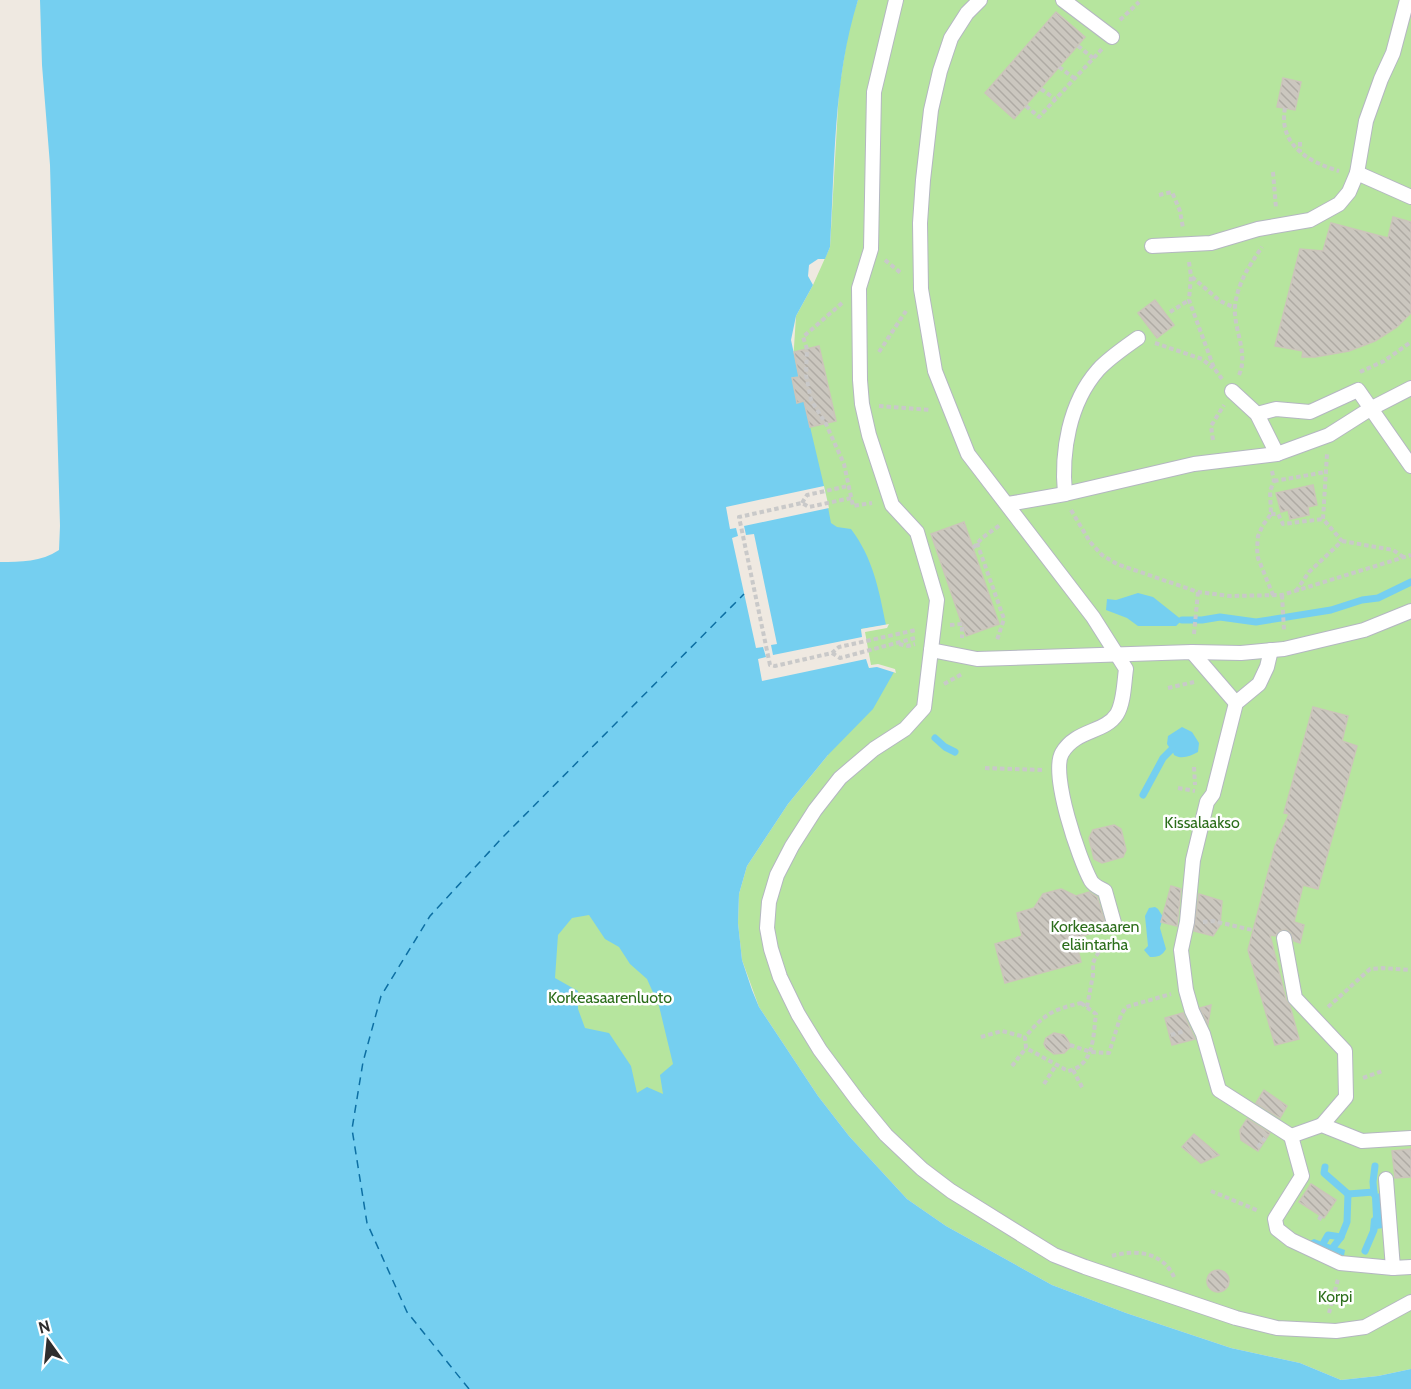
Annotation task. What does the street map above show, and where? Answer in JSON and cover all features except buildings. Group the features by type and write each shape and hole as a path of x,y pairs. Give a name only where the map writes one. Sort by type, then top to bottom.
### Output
{"lane":[{"path":"896,0 874,92 871,249 860,288 862,404 869,435 892,505 917,532 937,600 926,694 924,708 905,729 874,749 840,778 815,810 777,875 769,902 767,928 780,977 798,1014 820,1050 858,1101 894,1142 922,1169 951,1191 1054,1255 1085,1268 1236,1318 1277,1328 1336,1331 1365,1327 1411,1302"},
{"path":"980,0 967,13 951,38 940,71 932,110 922,180 921,289 935,371 968,454 1093,616 1126,669 1116,714 1106,724 1071,742 1061,756 1059,771 1064,805 1080,855 1092,883 1105,891 1114,923"},
{"path":"1063,0 1108,34"},
{"path":"1152,246 1211,243 1258,229 1310,220 1339,204 1349,192 1357,173 1366,121 1393,52 1407,0"},
{"path":"1357,173 1411,197"},
{"path":"1065,494 1064,477 1072,414 1097,371 1138,338"},
{"path":"1008,504 1065,494 1194,464 1273,454 1329,435 1370,409 1411,388"},
{"path":"1257,414 1276,409 1310,412 1359,390 1411,466"},
{"path":"1232,391 1257,414 1273,454"},
{"path":"931,650 977,659 1192,652 1241,653 1271,650 1364,630 1411,611"},
{"path":"1271,650 1267,667 1259,684 1236,703 1213,794 1207,802 1193,860 1187,922 1181,950 1184,979 1192,1011 1203,1034 1219,1090 1290,1136 1302,1176 1275,1219 1277,1229 1291,1240 1340,1263 1393,1268 1411,1267"},
{"path":"1192,652 1236,703"},
{"path":"1284,938 1295,998 1346,1051 1346,1097 1322,1125 1290,1136"},
{"path":"1322,1125 1362,1141 1411,1138"},
{"path":"1386,1179 1393,1268"}],"path":[{"path":"1026,106 1039,117 1093,58 1108,34 1139,1"},
{"path":"1078,46 1093,58"},
{"path":"1059,67 1074,78"},
{"path":"1041,89 1055,99"},
{"path":"1285,108 1284,130 1300,152 1323,166 1344,173 1357,173"},
{"path":"1299,142 1300,152"},
{"path":"1244,365 1235,308 1242,276 1277,226 1273,172"},
{"path":"1159,195 1172,192 1180,211 1191,276 1189,300 1214,368"},
{"path":"871,249 921,289 878,352"},
{"path":"1191,276 1220,301 1235,308"},
{"path":"860,288 803,337 807,349 806,375 811,400 826,424 844,464 853,506 890,499"},
{"path":"1170,312 1189,300"},
{"path":"1138,338 1202,359 1214,368 1232,391 1211,426 1213,440"},
{"path":"862,404 950,412"},
{"path":"1329,435 1323,519 1342,541 1393,550 1405,558"},
{"path":"1273,454 1274,481 1270,491 1271,514 1260,531 1257,549 1258,558 1273,596"},
{"path":"1274,481 1326,472"},
{"path":"802,503 807,495 849,486"},
{"path":"1065,494 1079,526 1102,555 1117,564 1198,592 1230,596 1281,595 1411,555"},
{"path":"851,498 809,507 802,503 741,515 739,520 770,665 775,666 832,653 839,647 934,626"},
{"path":"1271,514 1278,514 1283,524 1323,519"},
{"path":"1300,517 1301,523"},
{"path":"973,548 982,538"},
{"path":"1296,592 1309,572 1342,541"},
{"path":"926,694 990,658 1004,619 977,543"},
{"path":"1195,631 1198,592"},
{"path":"1281,595 1284,624"},
{"path":"832,653 840,658 895,643 917,638 918,643 908,646 895,643"},
{"path":"985,768 1059,771"},
{"path":"1194,768 1195,791"},
{"path":"1187,922 1213,921 1252,930"},
{"path":"1087,1007 1093,963 1112,934 1114,923"},
{"path":"1316,1018 1370,969 1411,970"},
{"path":"1070,1045 1091,1052 1109,1053 1121,1015 1126,1007 1160,998"},
{"path":"1012,1066 1026,1047 1025,1037 1054,1010 1081,1003 1096,1014 1091,1052 1083,1063 1073,1070 1068,1071 1026,1047"},
{"path":"981,1037 1002,1031 1025,1037"},
{"path":"1044,1084 1056,1065"},
{"path":"1073,1070 1083,1089"},
{"path":"1211,1191 1268,1215 1277,1216"},
{"path":"1331,1301 1337,1282"}],"green space":[{"name":"Korkeasaaren eläintarha","path":"858,0 1411,0 1411,1369 1341,1380 1300,1363 1231,1348 1126,1313 1052,1285 946,1226 907,1199 849,1136 818,1096 759,1007 742,960 738,923 739,894 747,866 788,804 828,755 762,681 796,316 830,247 839,90 849,26"},
{"name":"Korkeasaarenluoto","path":"542,861 740,1077 593,1141 506,887"}],"water":[{"path":"40,0 858,0 839,91 830,247 825,259 818,259 809,265 808,276 813,285 796,316 791,340 799,377 792,378 797,403 804,401 831,523 837,527 851,529 865,551 878,587 886,625 861,629 869,668 877,666 894,672 873,709 828,755 788,804 747,866 739,894 738,923 742,960 752,990 759,1007 818,1096 849,1136 907,1199 946,1226 1052,1285 1126,1313 1231,1348 1300,1363 1341,1380 1411,1369 1411,1389 0,1389 0,562 38,559 59,550 60,526 50,165 42,65","holes":["589,915 605,939 619,947 630,964 647,979 659,1006 673,1064 660,1075 663,1094 647,1087 637,1093 631,1066 609,1033 585,1028 578,1009 578,991 555,978 558,935 572,918"]},
{"path":"1138,593 1153,597 1182,620 1176,626 1138,626 1127,618 1106,610 1107,599 1116,600"},
{"path":"1182,727 1192,732 1199,743 1198,752 1183,757 1174,755 1167,744 1168,736"},
{"path":"1155,907 1163,917 1160,928 1166,949 1160,956 1150,957 1144,950 1148,946 1145,916 1149,908"},
{"path":"1382,1193 1383,1228 1370,1230 1373,1217 1372,1197 1374,1194"},
{"path":"1314,1239 1345,1250 1344,1256 1310,1241"}],"pier":[{"path":"824,486 829,508 744,526 746,535 754,534 777,644 771,645 773,655 862,637 861,629 889,624 887,628 865,632 871,665 878,664 895,669 896,673 877,667 869,668 866,659 762,681 758,659 766,657 763,647 756,648 732,538 738,536 736,528 730,529 726,507"}],"waterway":[{"path":"1182,620 1220,617 1256,622 1331,610 1362,600 1378,598 1411,582"},
{"path":"935,738 955,752"},
{"path":"1143,795 1163,758 1172,749"},
{"path":"1374,1194 1375,1166"},
{"path":"1325,1167 1324,1173 1348,1194 1374,1192"},
{"path":"1324,1242 1328,1235 1341,1237 1347,1222 1348,1194"},
{"path":"1365,1251 1374,1230"},
{"path":"1334,1246 1341,1237"}],"ferry route":[{"path":"469,1389 407,1312 367,1223 352,1129 363,1062 381,996 430,916 501,839 744,594"}],"park label":[{"name":"Kissalaakso","path":"1202,822"},
{"name":"Korpi","path":"1335,1296"}]}
